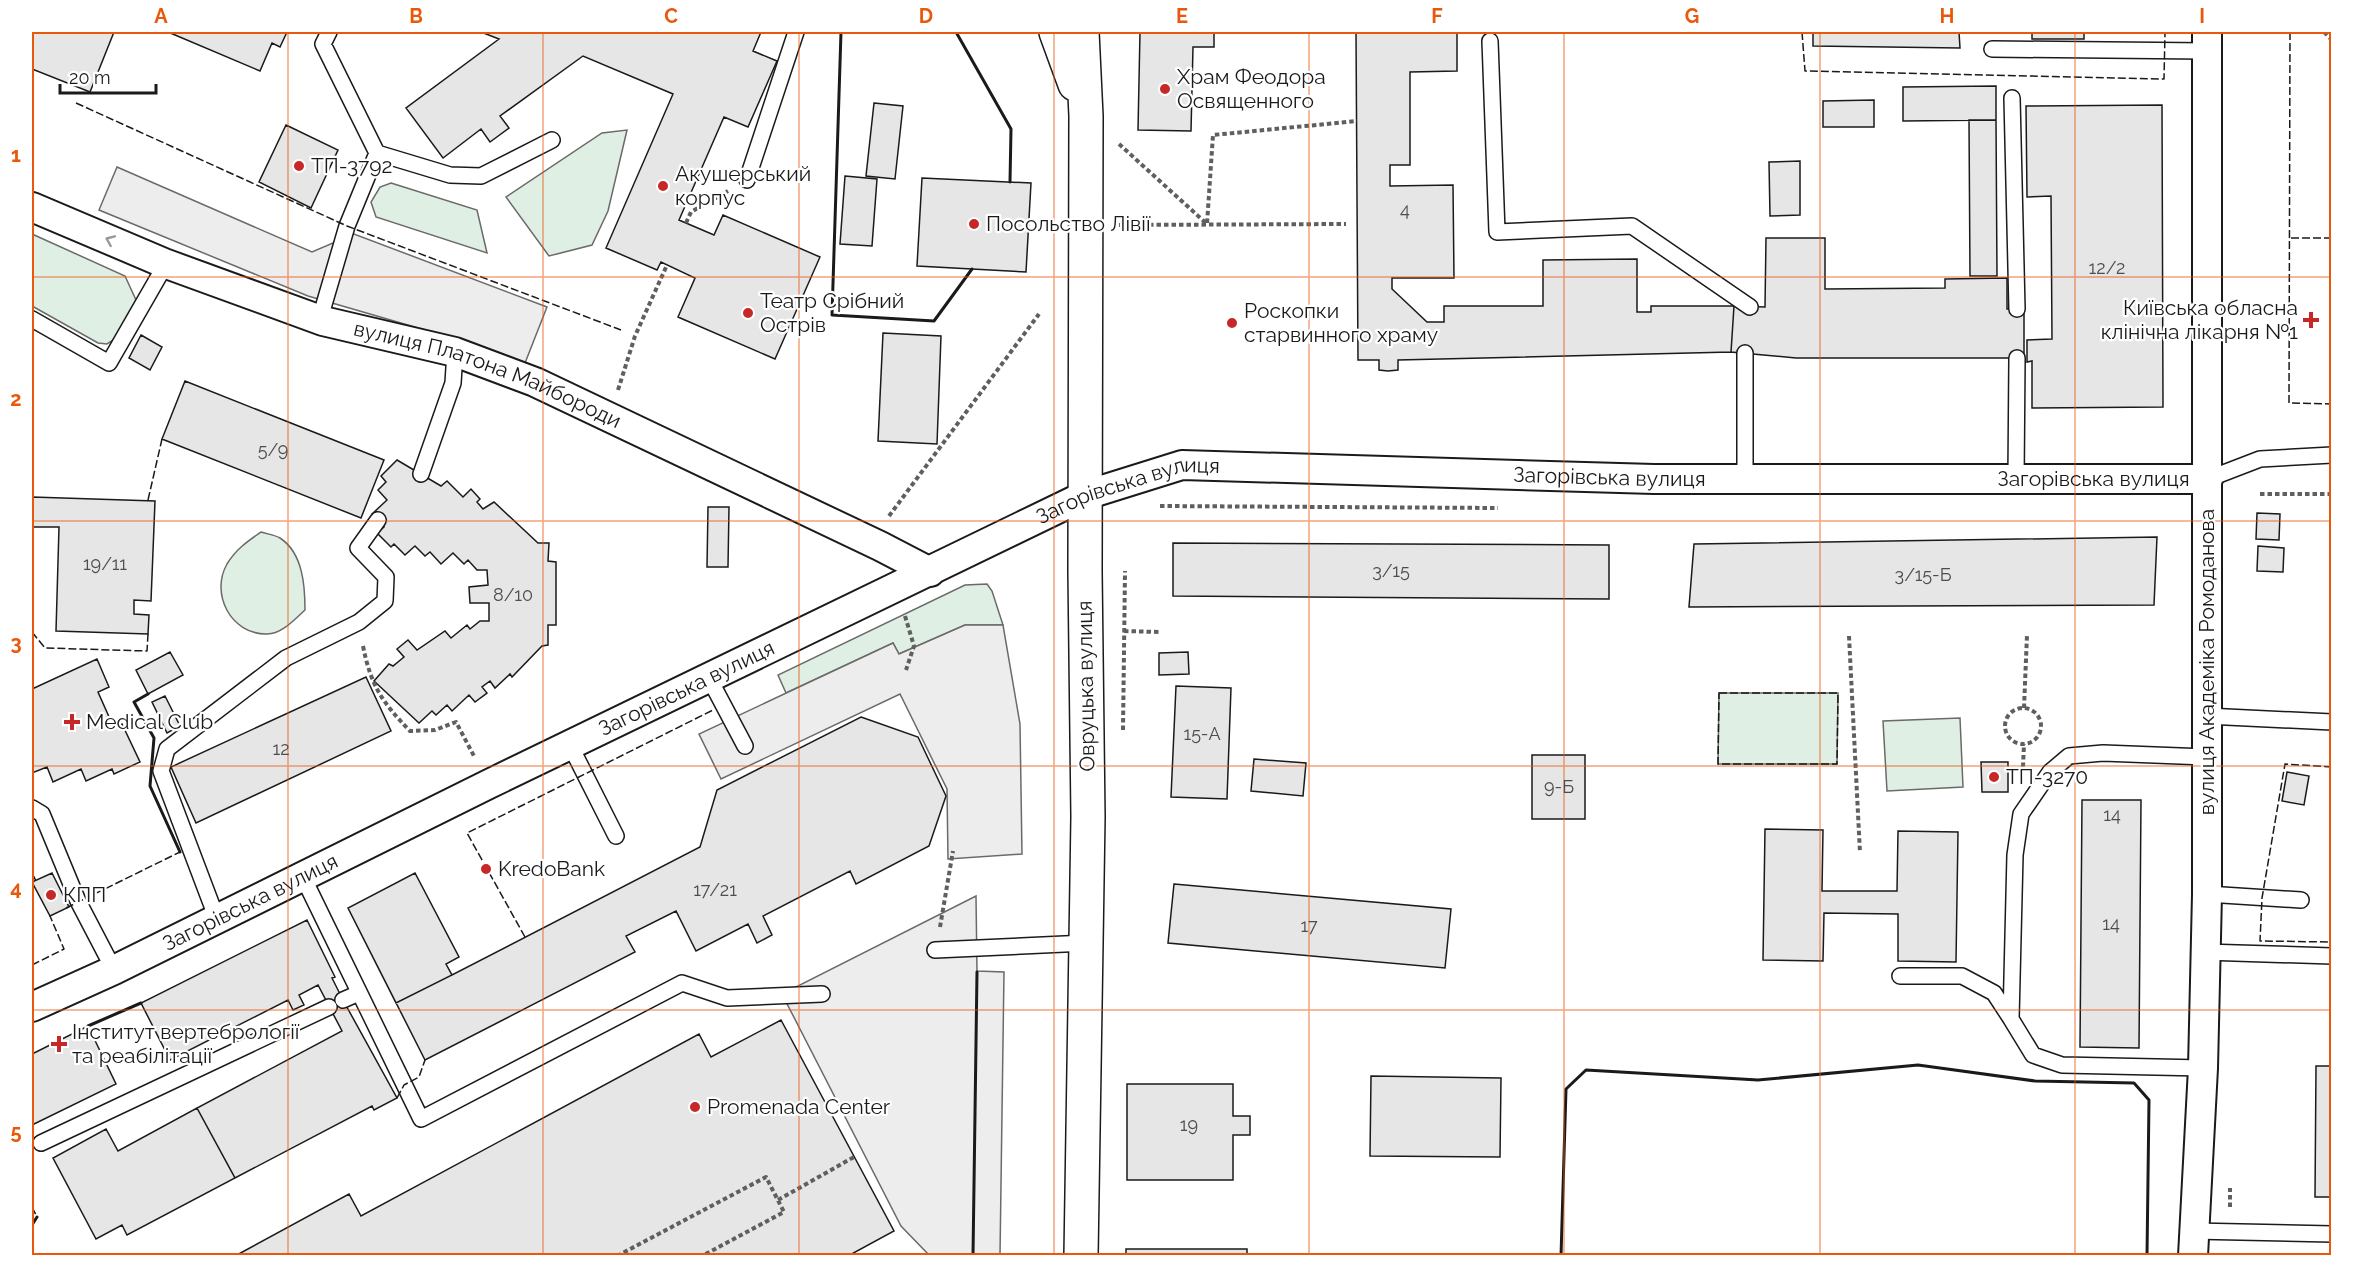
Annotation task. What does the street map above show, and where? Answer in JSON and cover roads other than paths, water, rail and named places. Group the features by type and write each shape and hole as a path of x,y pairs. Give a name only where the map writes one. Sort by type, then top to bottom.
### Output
{"street":[{"name":"Овруцька вулиця","path":"1056,32 1086,116"},
{"name":"Овруцька вулиця","path":"1081,1256 1086,943 1086,116 1082,32"},
{"name":"вулиця Академіка Ромоданова","path":"2193,1243 2203,1068 2207,894 2206,41"},
{"name":"вулиця Платона Майбороди","path":"32,207 164,263 323,321 455,352 535,382 930,572"},
{"name":"Загорівська вулиця","path":"32,1007 114,970 570,745 1086,495 1182,465 1654,479 1745,477 2208,479"}],"lane":[{"path":"328,32 323,44 377,153 450,176 480,176 552,140"},
{"path":"747,180 796,32"},
{"path":"1490,41 1497,232 1632,226 1750,307"},
{"path":"1992,49 2206,41"},
{"path":"2012,98 2017,309"},
{"path":"323,321 322,308 347,226 377,153"},
{"path":"32,319 109,363 159,276 164,263"},
{"path":"421,474 453,383 455,352"},
{"path":"1745,477 1746,353"},
{"path":"2016,479 2017,358"},
{"name":"Загорівська вулиця","path":"2208,479 2260,459 2331,455"},
{"path":"217,919 161,771 167,748 286,658 359,622 385,601 386,577 358,548 378,520"},
{"path":"710,678 745,746"},
{"path":"2206,716 2331,722"},
{"path":"570,745 616,836"},
{"path":"2012,1019 2015,855 2021,814 2050,772 2069,756 2103,753 2206,757"},
{"path":"32,808 42,814 78,902 114,970"},
{"path":"303,877 422,1119 682,983 727,998 822,993"},
{"path":"2207,894 2301,900"},
{"path":"936,950 1086,943"},
{"path":"2204,952 2331,956"},
{"path":"1900,976 1962,976 1994,993 2033,1055 2062,1065 2203,1068"},
{"path":"41,1143 359,993"},
{"path":"2193,1243 2331,1234"}],"place":[{"name":"Храм Феодора Освященного","path":"1165,89"},
{"name":"ТП-3792","path":"299,166"},
{"name":"Акушерський корпус","path":"663,186"},
{"name":"Посольство Лівії","path":"974,224"},
{"name":"Театр Срібний Острів","path":"748,313"},
{"name":"Київська обласна клінічна лікарня №1","path":"2311,320"},
{"name":"Роскопки старвинного храму","path":"1232,323"},
{"name":"Medical Club","path":"72,722"},
{"name":"ТП-3270","path":"1994,777"},
{"name":"KredoBank","path":"486,869"},
{"name":"КПП","path":"51,895"},
{"name":"Інститут вертебрології та реабілітації","path":"59,1044"},
{"name":"Promenada Center","path":"695,1107"}]}
